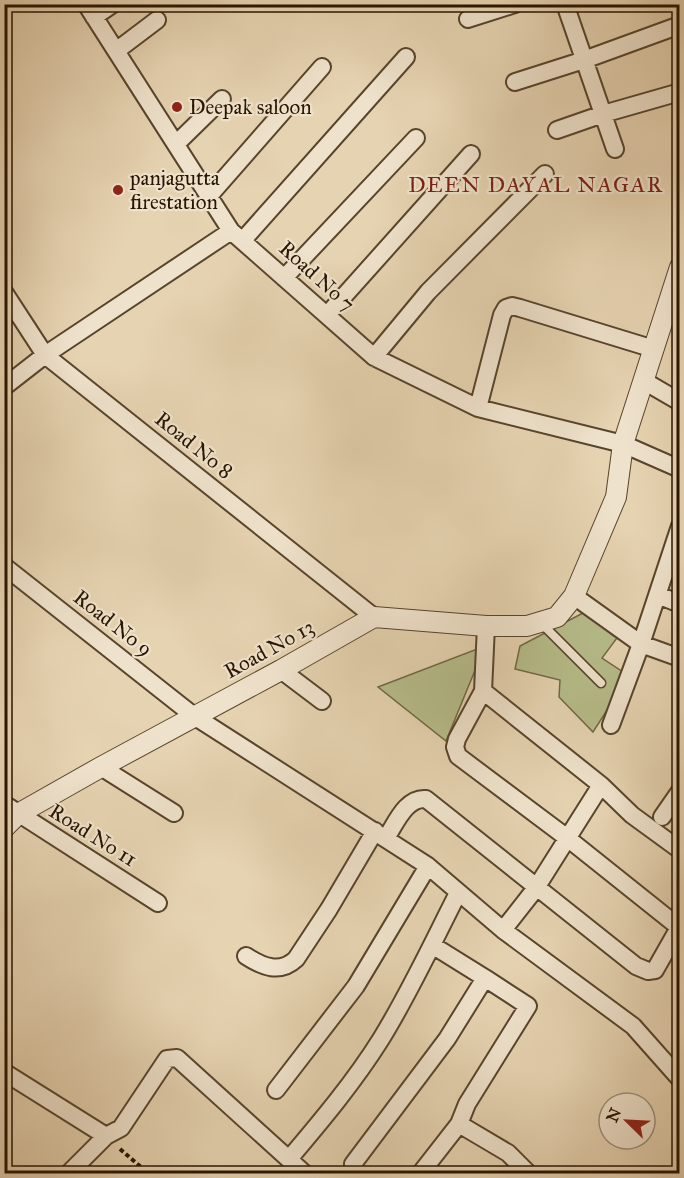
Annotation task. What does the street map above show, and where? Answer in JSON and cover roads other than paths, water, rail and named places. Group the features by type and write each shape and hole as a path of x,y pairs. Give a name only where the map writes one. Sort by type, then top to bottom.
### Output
{"street":[{"path":"90,11 113,4"},
{"path":"468,19 498,7 515,4"},
{"path":"565,4 615,150"},
{"name":"Road No 7","path":"90,11 209,196 237,235 374,357 478,408 623,444 680,470"},
{"path":"116,51 157,20"},
{"path":"515,82 680,25"},
{"path":"4,387 45,355 237,235 406,57"},
{"path":"209,196 322,67"},
{"path":"557,130 680,92"},
{"path":"176,144 222,99"},
{"path":"284,278 416,138"},
{"path":"327,315 471,154"},
{"path":"374,357 428,291 545,174"},
{"path":"374,617 486,626 527,626 557,616 574,596 616,497 623,444 680,267"},
{"name":"Road No 8","path":"4,292 45,355 374,617"},
{"path":"478,408 502,315 506,308 512,306 520,308 654,349"},
{"path":"644,381 680,402"},
{"path":"611,725 658,595 674,561 680,526"},
{"name":"Road No 9","path":"4,566 194,716 428,866 503,930 633,1026 680,1079"},
{"path":"658,595 680,604"},
{"path":"574,596 641,644 680,658"},
{"name":"Road No 13","path":"9,816 281,670 374,617"},
{"path":"246,956 256,963 271,967 289,966 380,834 410,802 418,798 426,799 636,966 648,971 655,970 679,927 566,837 458,756 455,747 457,740 483,691 486,626"},
{"path":"281,670 322,701"},
{"path":"483,691 601,785 632,815 680,850"},
{"path":"101,767 174,813"},
{"path":"503,930 536,888 566,837 601,785"},
{"path":"662,817 680,791"},
{"name":"Road No 11","path":"9,816 158,903"},
{"path":"276,1090 356,986 428,866"},
{"path":"289,1159 332,1108 381,1039 413,983 458,892"},
{"path":"420,1173 459,1124 467,1104 528,1006 432,945"},
{"path":"353,1164 447,1039 485,978"},
{"path":"68,1173 106,1136 121,1128 167,1059 173,1057 177,1058 305,1173"},
{"path":"4,1072 106,1136"},
{"path":"459,1124 508,1154 527,1172 525,1173"}],"lane":[{"path":"540,622 601,683"}],"place":[{"name":"Deepak saloon","path":"177,107"},
{"name":"panjagutta firestation","path":"118,190"}],"district":[{"name":"DEEN DAYAL NAGAR","path":"536,184"}]}
